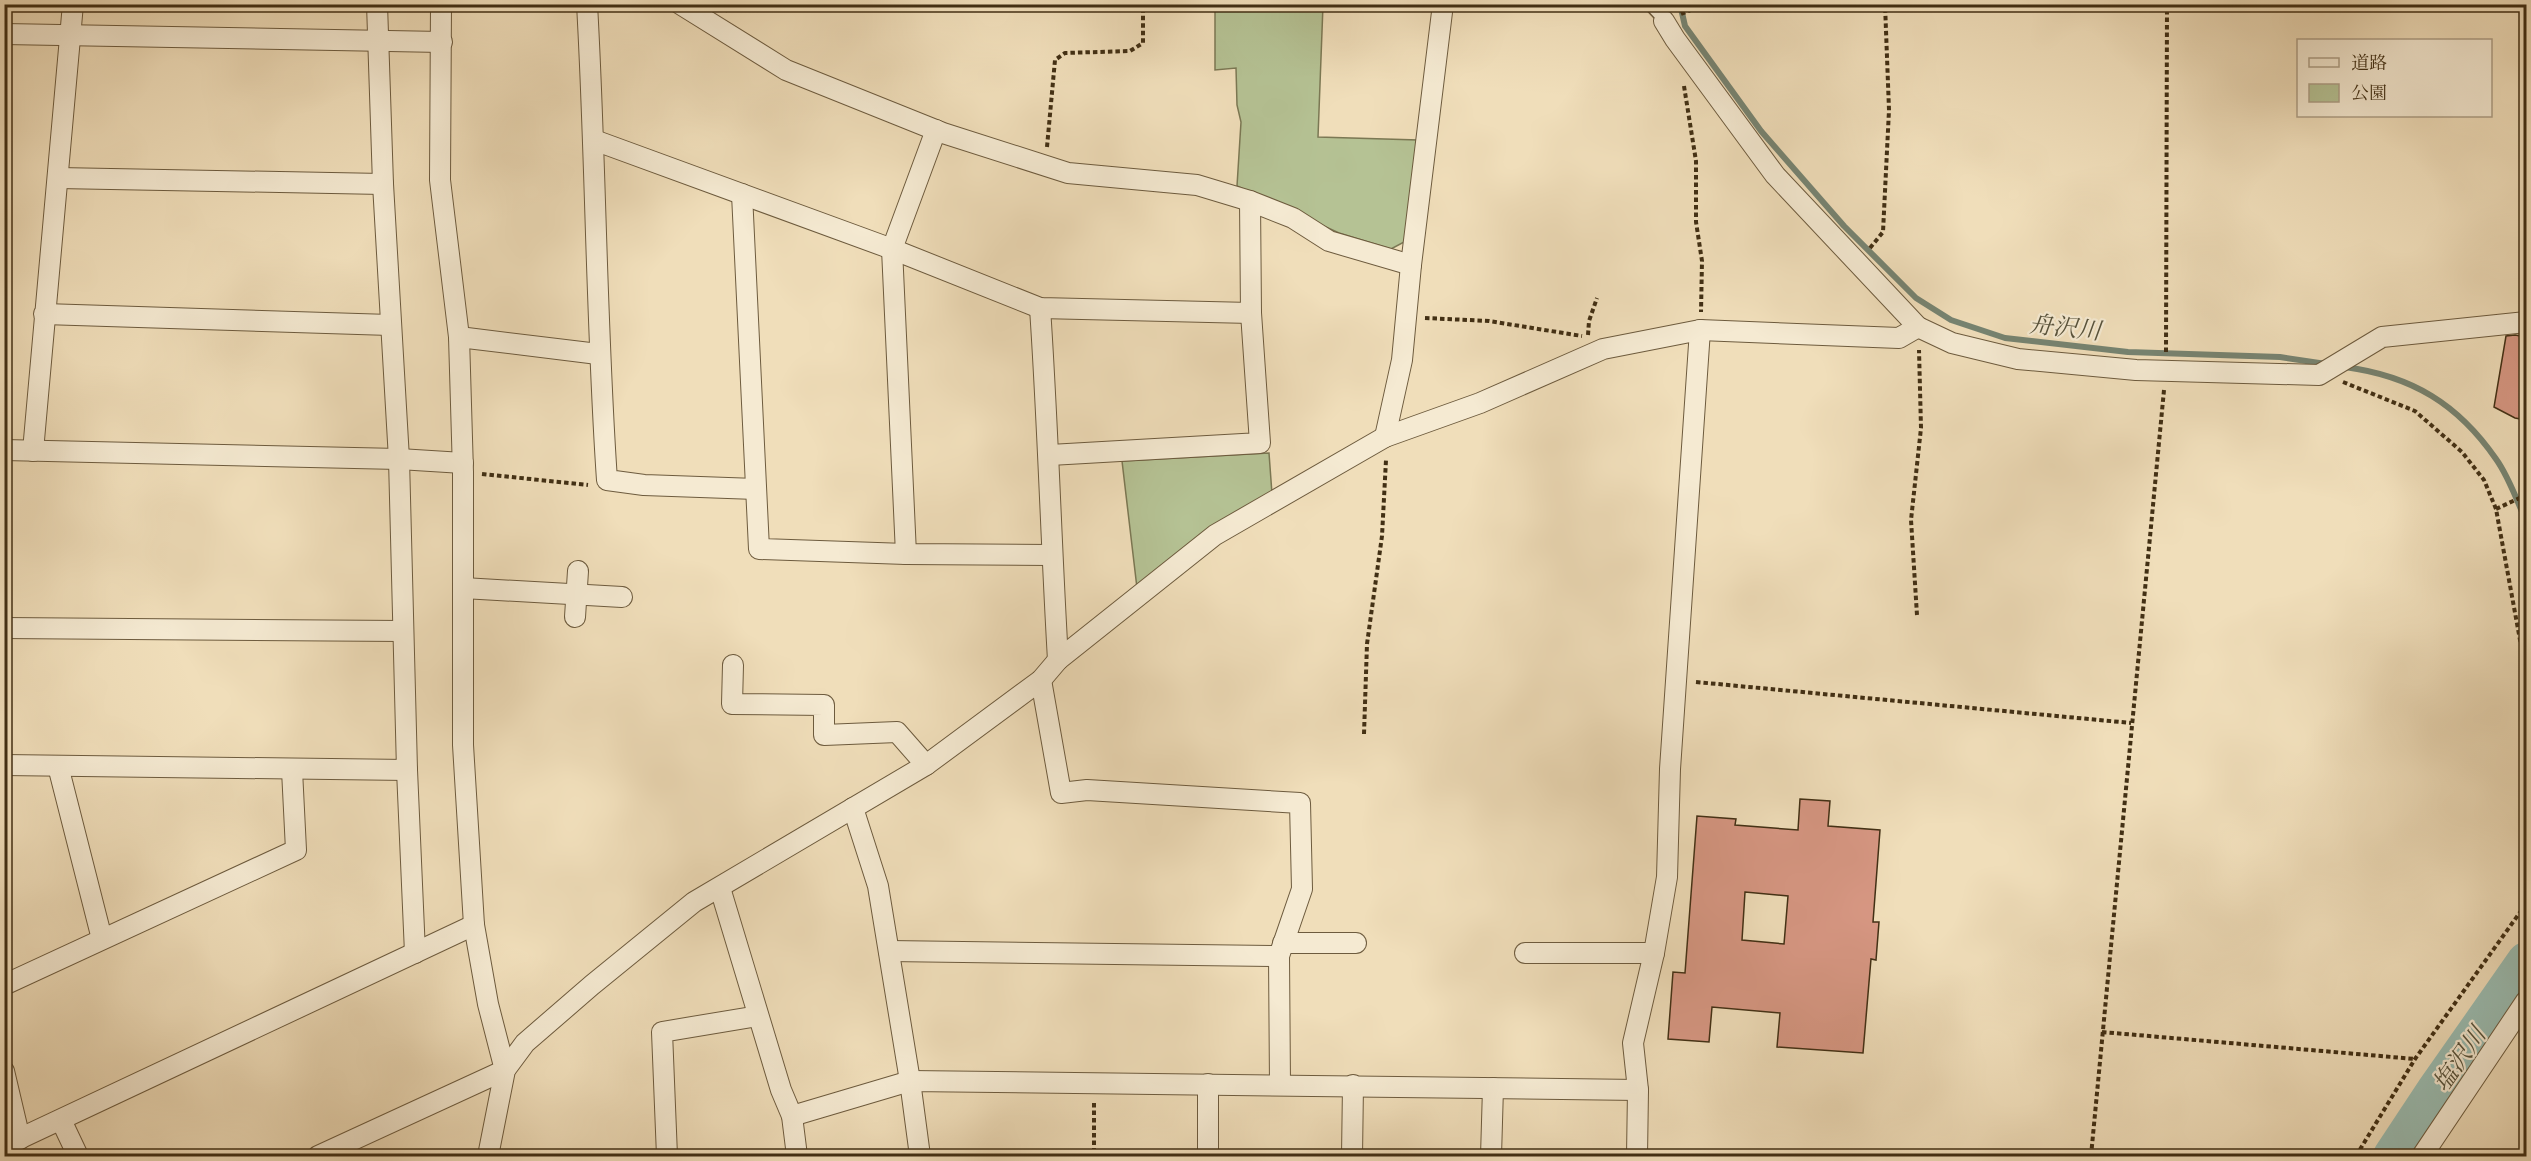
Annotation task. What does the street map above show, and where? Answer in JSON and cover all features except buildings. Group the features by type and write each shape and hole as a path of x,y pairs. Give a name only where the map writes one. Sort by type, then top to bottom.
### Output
{"street":[{"path":"33,451 73,4"},
{"path":"377,4 383,184 399,459 407,770 415,952"},
{"path":"441,4 440,180 459,337 463,467 463,745 474,925 488,1004 505,1071"},
{"path":"587,4 594,140 598,354 607,480 644,485 756,489"},
{"path":"680,4 786,70 936,130 1068,174 1197,185 1250,201 1293,218 1329,240 1411,265"},
{"path":"1384,437 1402,360 1411,265 1443,4"},
{"path":"1664,21 1775,175 1918,327 1952,343 2018,358 2136,370 2166,369 2319,375 2382,337 2526,322"},
{"path":"4,34 442,42"},
{"path":"906,554 892,249 936,130"},
{"path":"594,140 892,249 1040,308 1251,313"},
{"path":"58,178 383,184"},
{"path":"742,194 759,549 906,554 1051,555"},
{"path":"1050,455 1260,443 1251,313 1250,201"},
{"path":"1040,308 1050,455 1051,555 1058,660"},
{"path":"44,315 390,325"},
{"path":"488,1156 505,1071 525,1043 694,902 926,765 1041,680 1058,660 1215,535 1384,437 1480,403 1590,345 1603,349 1700,330 1899,338 1918,327"},
{"path":"1637,1156 1638,1090 1633,1043 1654,953 1667,877 1670,769 1700,330"},
{"path":"459,337 598,354"},
{"path":"4,450 399,459 463,467"},
{"path":"575,617 578,571"},
{"path":"463,588 622,597"},
{"path":"4,628 403,631"},
{"path":"733,665 732,704 824,705 824,735 897,732 926,765"},
{"path":"1041,680 1061,793 1087,790 1300,803 1302,890 1281,949 1280,1085"},
{"path":"4,765 407,770"},
{"path":"57,766 102,939"},
{"path":"4,984 296,850 292,770"},
{"path":"854,808 878,886 920,1156"},
{"path":"720,888 781,1090 792,1116 797,1156"},
{"path":"4,1071 12,1143 474,925"},
{"path":"889,951 1281,949 1356,942"},
{"path":"1525,952 1654,953"},
{"path":"2422,1156 2526,1001"},
{"path":"667,1156 662,1032 758,1016"},
{"path":"318,1156 505,1071"},
{"path":"792,1116 910,1081 1638,1090"},
{"path":"1208,1084 1208,1156"},
{"path":"1352,1156 1353,1085"},
{"path":"1491,1156 1493,1088"},
{"path":"61,1120 78,1156"}],"lane":[{"path":"1648,4 1664,21"}],"path":[{"path":"1042,165 1050,140 1055,60 1065,53 1130,51 1143,43 1143,4"},
{"path":"1690,4 1690,10 1700,4"},
{"path":"1875,241 1883,232 1889,111 1885,4"},
{"path":"2166,338 2167,4"},
{"path":"1684,85 1696,161 1696,222 1702,261 1700,330"},
{"path":"1407,318 1489,321 1590,345 1589,321 1597,298"},
{"path":"1917,615 1911,520 1921,428 1918,327"},
{"path":"2091,1156 2166,369"},
{"path":"2319,375 2360,387 2415,411 2462,452 2484,480 2496,509 2520,640 2526,660"},
{"path":"1364,734 1366,644 1382,536 1387,450 1384,437"},
{"path":"463,467 599,486 607,480"},
{"path":"2496,509 2526,496"},
{"path":"1676,680 2132,723"},
{"path":"2356,1156 2415,1059 2526,904"},
{"path":"2102,1032 2415,1059"},
{"path":"1094,1083 1094,1156"}],"green space":[{"path":"1215,5 1323,5 1318,137 1418,140 1406,241 1391,249 1339,233 1237,186 1241,122 1237,105 1236,68 1215,70"},
{"path":"1269,453 1272,494 1137,588 1122,461"}],"waterway":[{"name":"舟沢川","path":"1680,4 1685,26 1761,131 1844,226 1916,298 1951,320 2005,338 2128,352 2280,357 2326,364"},
{"name":"舟沢川","path":"2345,367 2392,377 2431,396 2449,408 2466,423 2501,466 2526,521"},
{"name":"塩沢川","path":"2392,1156 2526,961"}]}
